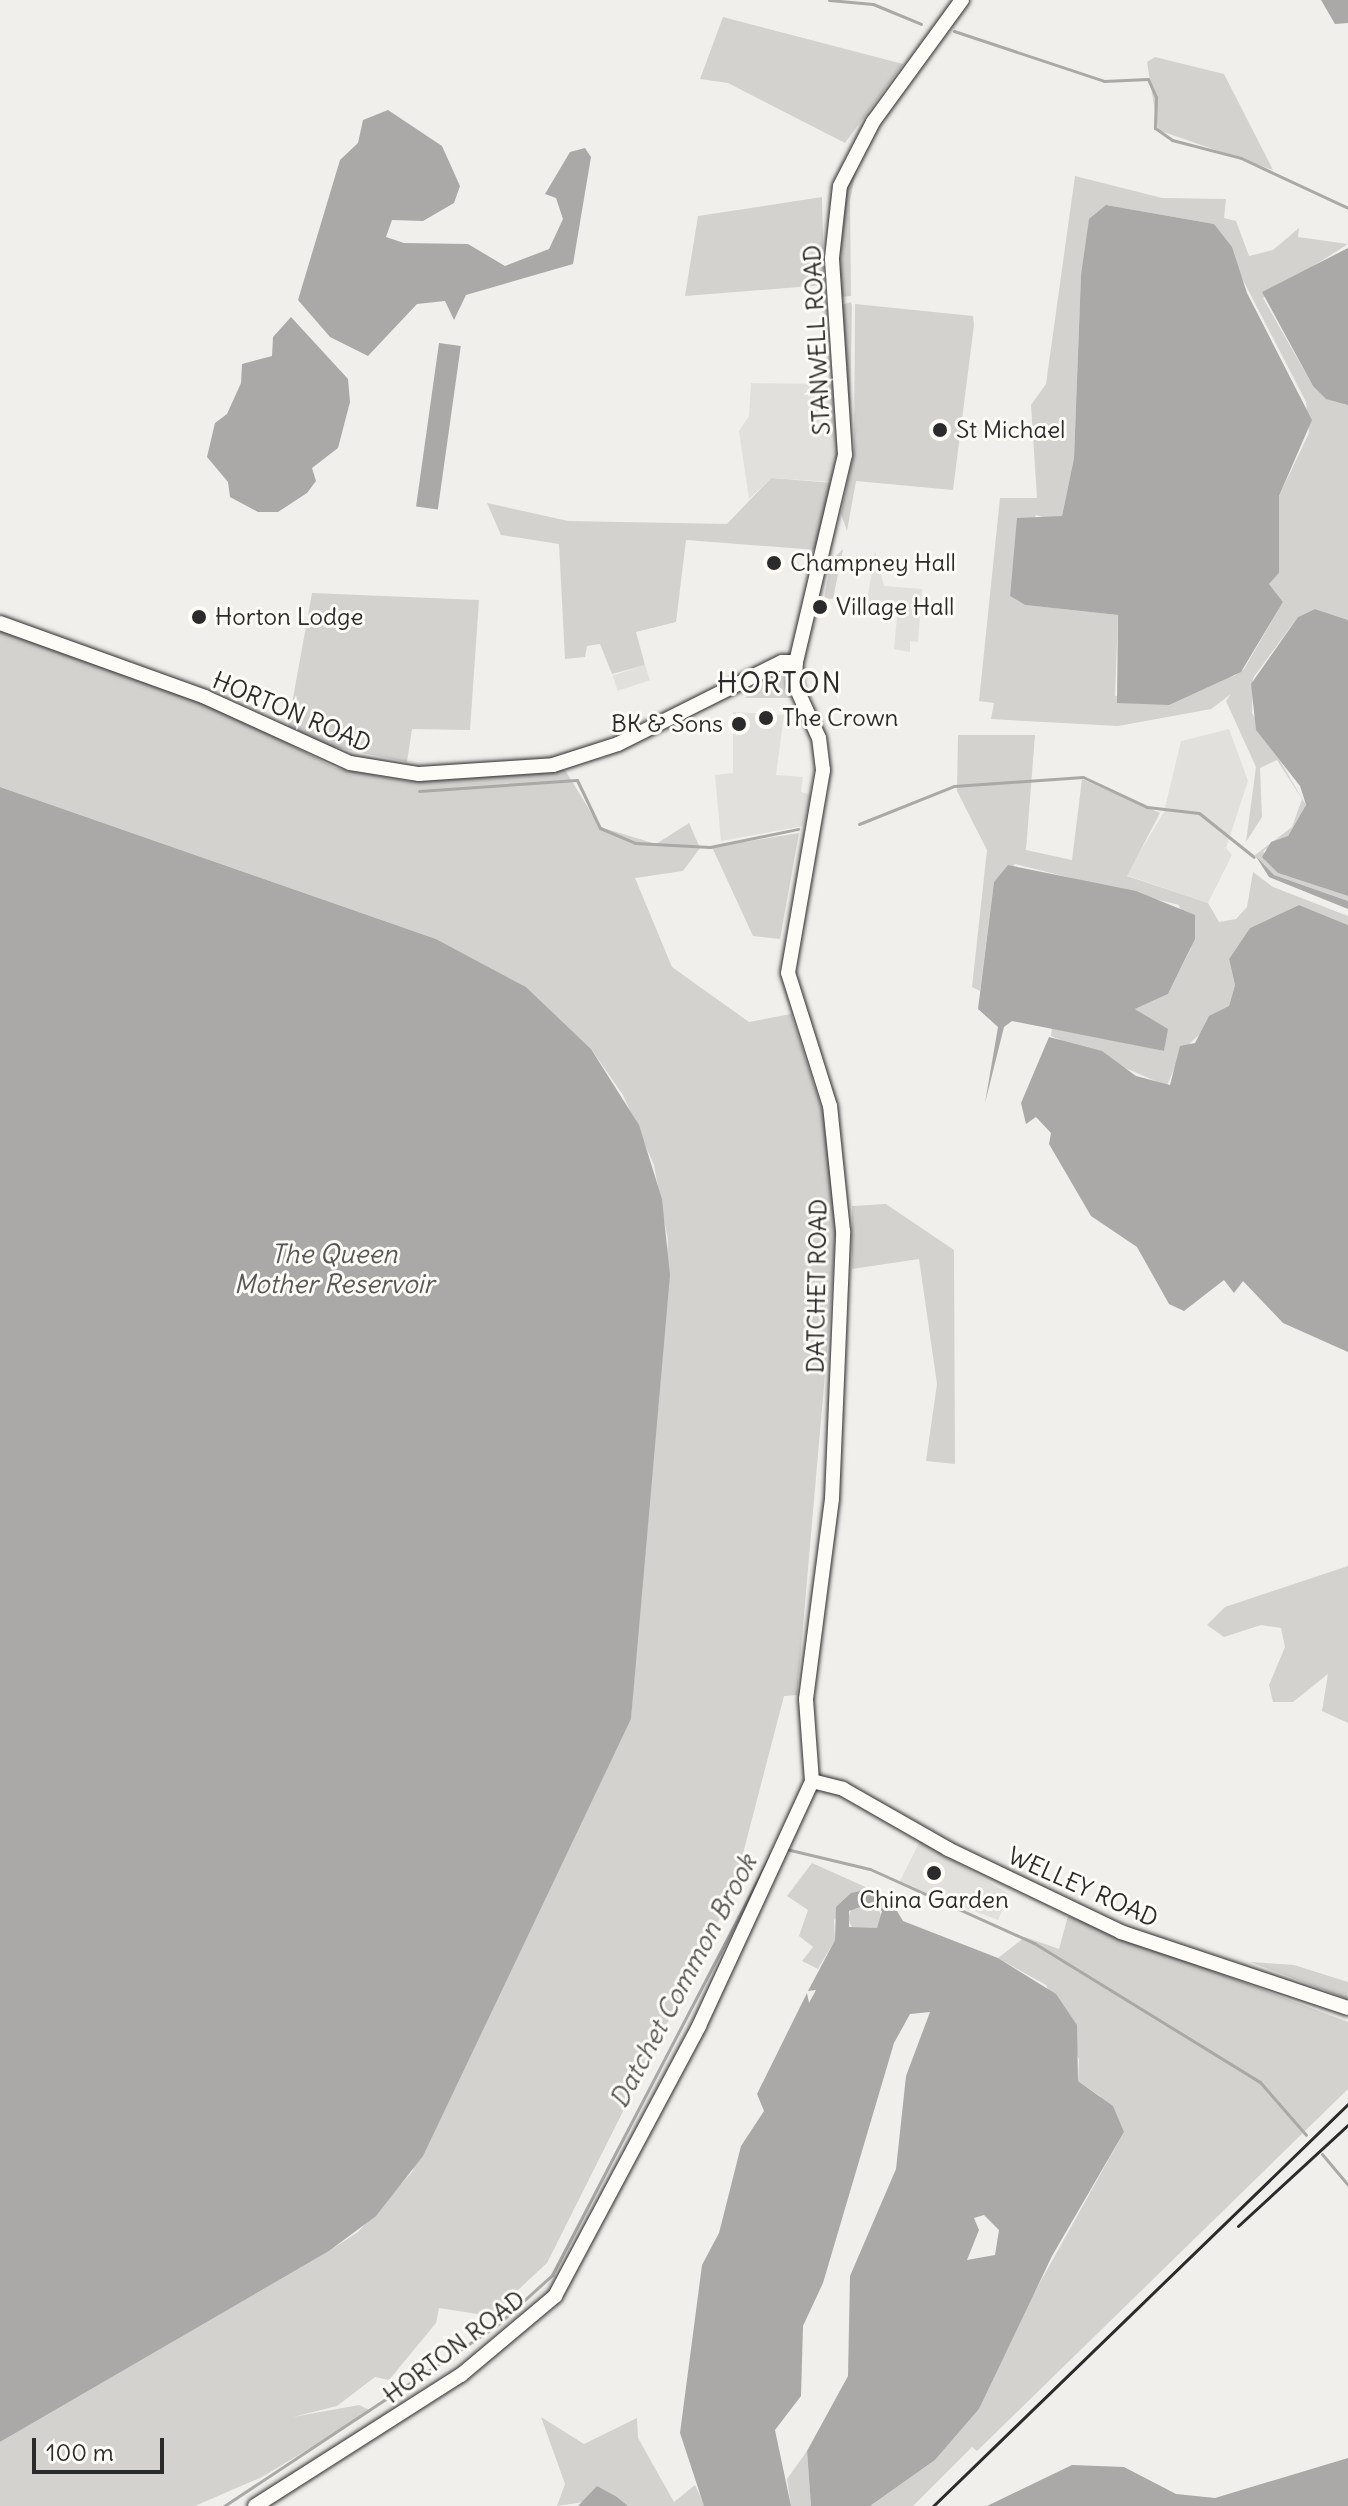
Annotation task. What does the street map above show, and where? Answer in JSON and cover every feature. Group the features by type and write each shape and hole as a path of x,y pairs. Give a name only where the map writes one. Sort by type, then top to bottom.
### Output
{"street":[{"name":"STANWELL ROAD","path":"796,662 845,455 832,258 840,186 873,122 962,0"},
{"name":"HORTON ROAD","path":"0,623 205,697 350,763 419,774 561,762 618,744 782,662 796,662"},
{"name":"DATCHET ROAD","path":"796,662 795,685 819,738 823,770 788,973 830,1106 843,1231 832,1499 806,1699 812,1781"},
{"name":"HORTON ROAD","path":"255,2506 461,2375 555,2296 785,1850 812,1781"},
{"name":"WELLEY ROAD","path":"812,1781 843,1789 948,1849 1121,1932 1348,2008"}],"shaded area":[{"path":"723,17 903,64 845,143 728,83 700,79"},
{"path":"1155,57 1224,74 1273,170 1158,130 1147,62"},
{"path":"858,162 850,200 851,296 840,297 841,198"},
{"path":"1075,176 1162,198 1226,199 1224,218 1236,221 1249,256 1273,250 1299,228 1298,237 1348,244 1263,298 1313,386 1348,405 1348,620 1315,609 1298,617 1253,678 1252,713 1306,805 1288,836 1263,851 1278,873 1348,896 1348,901 1274,875 1255,855 1292,827 1302,799 1277,760 1260,768 1262,817 1246,842 1256,767 1226,701 1231,694 1211,709 1118,726 991,719 994,703 979,701 1000,498 1037,498 1031,405 1046,384","holes":["1106,205 1214,224 1306,402 1309,433 1279,496 1279,573 1269,584 1283,602 1244,669 1234,676 1115,696 1118,615 1025,605 1010,596 1013,565 1036,515 1056,521 1062,516 1074,458 1081,275"]},
{"path":"822,197 824,285 685,296 698,216"},
{"path":"851,302 852,306 850,411 842,305"},
{"path":"855,304 973,316 974,325 953,490 856,481 847,531 841,514 854,452"},
{"path":"751,383 836,384 839,453 833,482 771,478 749,499 739,431 749,416"},
{"path":"771,478 833,483 817,550 686,540 676,622 636,632 645,665 612,674 600,644 587,646 585,657 565,659 559,544 501,535 487,503 568,521 727,524"},
{"path":"843,549 833,599 824,598 831,561"},
{"path":"875,551 884,586 922,589 918,642 910,641 910,652 894,649 898,606 867,602"},
{"path":"312,593 479,600 470,730 412,729 407,762 329,746 288,726"},
{"path":"0,627 234,715 335,768 409,781 565,770 600,827 656,844 689,823 700,848 683,871 635,878 672,967 749,1022 791,1014 827,1125 836,1219 797,1695 784,1696 733,1892 547,2263 490,2316 439,2308 436,2323 389,2380 375,2377 337,2406 293,2417 359,2405 372,2411 262,2477 195,2506 0,2506 0,2442 358,2232 412,2172 631,1719 668,1240 654,1165 623,1095 591,1049 526,987 436,939 0,787"},
{"path":"645,665 650,680 618,691 613,676"},
{"path":"779,672 790,678 791,698 745,698"},
{"path":"733,712 784,715 776,775 803,777 801,792 811,795 803,826 721,841 715,775 733,773"},
{"path":"1229,729 1248,781 1226,848 1232,855 1208,903 1126,875 1164,812 1181,741"},
{"path":"958,735 1035,735 1026,850 1072,860 1082,779 1160,813 1127,876 1208,903 1219,922 1236,919 1247,907 1253,872 1273,887 1348,916 1348,925 1299,905 1250,928 1229,959 1235,985 1229,1006 1181,1052 1167,1086 1051,1036 1052,1027 1164,1051 1167,1029 1135,1009 1168,994 1191,948 1179,905 1015,864 994,882 980,991 972,987 987,850 957,791"},
{"path":"799,833 780,939 753,936 712,847"},
{"path":"886,1204 954,1250 955,1464 926,1461 937,1384 919,1259 852,1269 852,1206"},
{"path":"1348,1566 1348,1723 1322,1711 1328,1674 1293,1702 1273,1702 1269,1685 1285,1647 1281,1628 1261,1625 1224,1637 1207,1625 1225,1607"},
{"path":"920,1841 1009,1894 998,1920 899,1883"},
{"path":"812,1863 870,1889 834,1920 835,1940 818,1969 802,1961 813,1947 799,1936 808,1910 787,1896"},
{"path":"865,1902 876,1907 881,1918 876,1929 865,1934 854,1929 849,1918 854,1907"},
{"path":"1068,1916 1348,2022 1348,2089 977,2451 972,2447 913,2506 870,2506 935,2460 979,2409 1024,2311 1124,2132 1100,2096 1078,2081 1079,2059 1046,1985 998,1958 1025,1937 1059,1949"},
{"path":"1250,1962 1294,1965 1348,1982 1348,1999"},
{"path":"541,2417 584,2444 637,2418 638,2438 674,2502 695,2485 705,2506 628,2506 617,2497 557,2506 565,2484"},
{"path":"807,2451 811,2506 791,2506 787,2479"}],"water":[{"path":"1321,0 1348,0 1348,23 1335,24"},
{"path":"388,110 442,146 460,186 454,203 423,221 392,220 386,237 404,243 468,244 505,266 549,249 563,219 556,198 545,194 570,152 585,148 591,157 573,264 466,295 454,320 445,301 417,304 368,356 330,337 298,300 340,160 358,143 363,120"},
{"path":"1106,205 1214,224 1232,247 1247,293 1312,420 1279,496 1279,573 1269,584 1283,602 1241,672 1169,705 1117,703 1118,615 1025,605 1010,596 1017,518 1062,516 1074,458 1081,275 1089,219"},
{"path":"1348,248 1348,405 1326,399 1313,386 1262,292"},
{"path":"291,317 348,379 350,402 338,448 312,468 316,481 307,493 278,512 258,512 230,497 228,482 207,457 215,423 227,414 241,383 242,364 272,356 273,337"},
{"path":"439,343 461,346 438,509 416,506"},
{"path":"1315,609 1348,620 1348,896 1278,873 1262,857 1271,842 1288,836 1306,805 1300,786 1256,730 1251,684 1298,617"},
{"name":"The Queen Mother Reservoir","path":"0,787 436,939 526,987 591,1049 639,1125 662,1199 670,1275 631,1719 423,2156 376,2216 329,2251 0,2442"},
{"path":"1255,855 1274,875 1348,901 1348,909 1269,877"},
{"path":"1008,865 1136,891 1195,915 1195,939 1168,994 1135,1009 1168,1029 1164,1051 1012,1021 1004,1027 985,1103 998,1027 978,1009 994,882"},
{"path":"1299,905 1348,925 1348,1352 1283,1323 1243,1281 1234,1293 1224,1280 1184,1311 1169,1304 1137,1247 1091,1216 1049,1144 1051,1133 1036,1117 1026,1124 1021,1103 1049,1037 1102,1051 1136,1076 1170,1085 1180,1046 1195,1043 1209,1016 1229,1006 1235,985 1229,959 1250,928"},
{"path":"870,1889 891,1901 903,1921 998,1958 1056,1994 1077,2025 1078,2081 1113,2106 1124,2132 1052,2256 979,2409 935,2460 870,2506 811,2506 807,2451 848,2376 850,2276 896,2169 906,2076 930,2012 910,2014 894,2043 823,2283 803,2326 801,2396 775,2430 791,2506 704,2506 680,2433 702,2265 719,2233 741,2146 764,2111 757,2094 807,1993 809,2003 816,1990 808,1991 835,1940 836,1907 851,1893","holes":["871,1903 882,1911 877,1928 849,1927 849,1911","984,2215 999,2230 995,2255 967,2260 979,2230 974,2218"]},
{"path":"1348,2458 1348,2506 987,2506 1072,2465 1124,2467 1176,2494 1215,2498"},
{"path":"597,2486 617,2497 628,2506 578,2506"}],"waterway":[{"path":"829,0 873,4 921,24"},
{"path":"954,31 1104,81 1148,79 1156,97 1155,128 1172,140 1241,158 1348,208"},
{"path":"859,824 954,786 1083,777 1147,807 1199,813 1254,857"},
{"path":"419,791 577,780 600,828 635,843 710,847 798,829"},
{"name":"Datchet Common Brook","path":"786,1849 870,1869 1034,1943 1260,2082 1306,2135"},
{"name":"Datchet Common Brook","path":"224,2506 496,2326 552,2275 772,1852"},
{"name":"Datchet Common Brook","path":"1322,2154 1348,2185"}],"railway":[{"path":"933,2506 1348,2104"},
{"path":"1238,2226 1348,2125"}],"place":[{"name":"St Michael","path":"940,430"},
{"name":"Champney Hall","path":"774,563"},
{"name":"Village Hall","path":"820,607"},
{"name":"Horton Lodge","path":"199,617"},
{"name":"The Crown","path":"766,718"},
{"name":"BK & Sons","path":"739,724"},
{"name":"China Garden","path":"934,1873"}],"district":[{"name":"HORTON","path":"780,683"}]}
